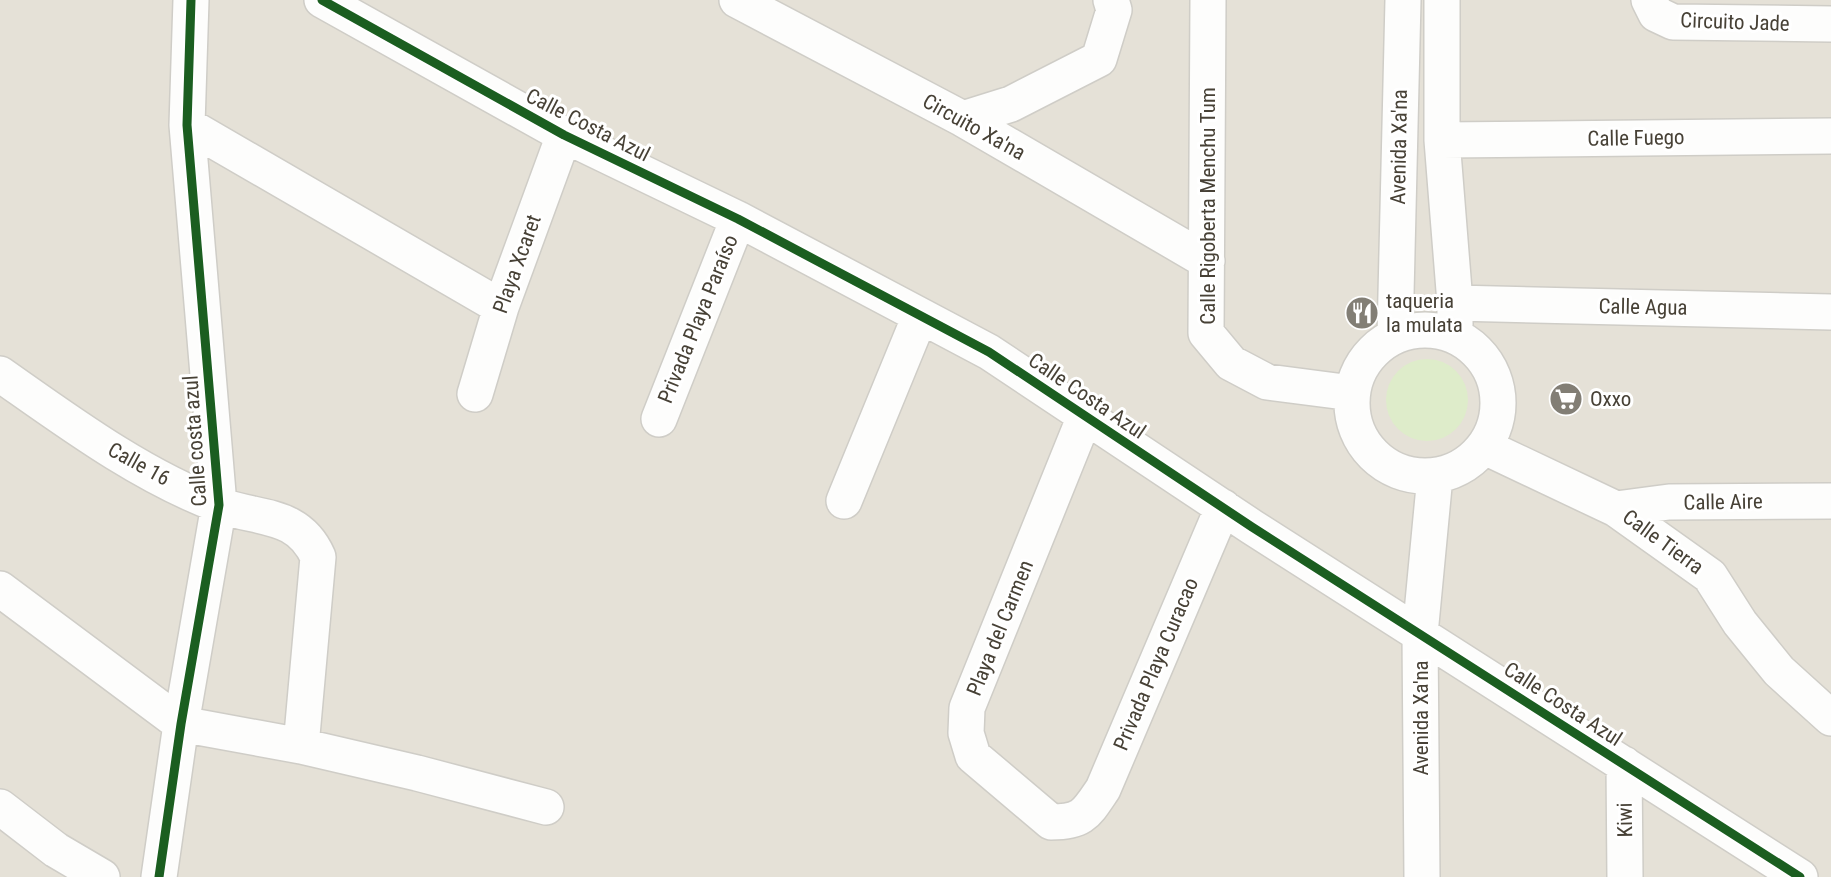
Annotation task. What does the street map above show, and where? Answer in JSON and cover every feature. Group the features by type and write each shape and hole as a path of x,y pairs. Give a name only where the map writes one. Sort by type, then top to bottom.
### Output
{"street":[{"name":"Calle Costa Azul","path":"322,0 564,135 738,219 989,352 1223,507 1800,877"},
{"name":"Circuito Xa'na","path":"737,0 963,119 1207,261"},
{"path":"963,119 1012,104 1098,59 1114,10 1111,0"},
{"name":"Calle Rigoberta Menchu Tum","path":"1208,0 1206,333 1231,363 1267,382 1352,393"},
{"name":"Avenida Xa'na","path":"1395,336 1403,0"},
{"name":"Avenida Xa'na","path":"1442,0 1442,140 1455,319"},
{"name":"Circuito Jade","path":"1649,0 1656,14 1673,22 1831,24"},
{"name":"Calle costa azul","path":"159,877 181,724 219,505 187,125 188,2"},
{"path":"187,125 501,307"},
{"name":"Playa Xcaret","path":"475,394 501,307 564,135"},
{"name":"Calle Fuego","path":"1442,140 1831,136"},
{"name":"Privada Playa Paraíso","path":"659,419 738,219"},
{"name":"Calle Agua","path":"1455,319 1831,312"},
{"path":"844,501 920,316"},
{"path":"1455,319 1473,348 1487,364 1496,384 1499,406 1495,428 1485,447 1471,461 1454,471 1435,477 1408,475 1383,464 1364,445 1353,420 1352,393 1359,370 1374,350 1395,336 1414,330 1435,330 1455,319"},
{"name":"Calle 16","path":"0,373 74,426 143,469 219,505 291,524 311,541 318,557 301,746"},
{"name":"Playa del Carmen","path":"1084,817 1069,822 1051,822 972,756 967,733 967,708 1085,416"},
{"name":"Calle Tierra","path":"1485,447 1616,509 1710,576 1740,623 1779,671 1829,715"},
{"name":"Avenida Xa'na","path":"1422,877 1420,634 1435,477"},
{"name":"Calle Aire","path":"1616,509 1669,502 1831,501"},
{"name":"Privada Playa Curacao","path":"1084,817 1103,789 1223,507"},
{"path":"0,589 181,724 301,746 546,807"},
{"name":"Kiwi","path":"1624,764 1625,877"},
{"path":"0,807 56,849 102,877"}],"shaded area":[{"path":"0,0 1831,0 1831,877 0,877"}],"green space":[{"path":"1427,359 1443,362 1456,371 1465,384 1468,400 1465,416 1456,429 1443,438 1427,441 1411,438 1398,429 1389,416 1386,400 1389,384 1398,371 1411,362"}],"cycle path":[{"path":"159,877 181,724 219,505 187,125 191,0"},
{"path":"322,0 564,135 738,219 989,352 1252,527 1800,877"}],"place":[{"name":"taqueria la mulata","path":"1362,313"},
{"name":"Oxxo","path":"1566,399"}]}
